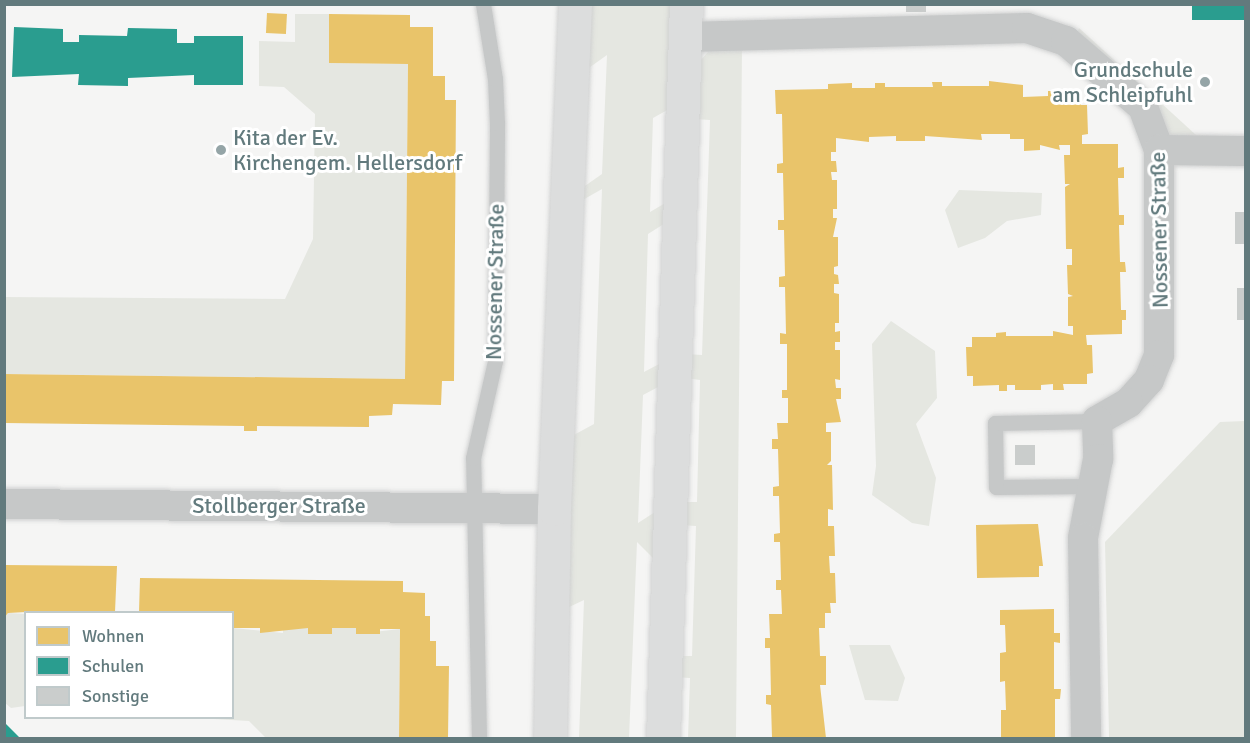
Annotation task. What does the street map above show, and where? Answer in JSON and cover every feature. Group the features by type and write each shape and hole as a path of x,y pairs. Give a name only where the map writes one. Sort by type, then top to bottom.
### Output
{"street":[{"path":"550,738 554,509 575,4"},
{"path":"663,738 686,4"},
{"name":"Nossener Straße","path":"686,37 1027,28 1048,32 1066,41 1143,107 1159,150 1159,356 1142,388 1128,403 1097,421"},
{"path":"1159,150 1245,151"},
{"path":"1086,738 1083,538 1098,459 1097,421"},
{"name":"Stollberger Straße","path":"4,504 554,509"}],"lane":[{"name":"Nossener Straße","path":"479,738 473,458 495,361 497,123 495,79 483,4"},
{"path":"1092,486 996,487 995,423 1097,421"}],"shaded area":[{"path":"586,5 672,5 671,108 653,118 650,212 667,202 667,222 648,234 644,372 661,363 660,386 643,395 638,523 655,512 655,560 637,542 629,738 579,738 584,600 567,608 572,436 594,424 602,189 581,201 582,188 602,174 607,55 586,70"},
{"path":"295,14 329,14 329,63 408,64 405,379 5,374 5,297 285,299 313,239 315,114 284,87 259,86 259,41 295,42"},
{"path":"1079,28 1196,135 1166,138 1075,38"},
{"path":"742,46 736,738 688,738 690,678 674,677 675,656 692,656 696,526 680,525 681,502 697,502 700,380 685,378 686,354 702,355 710,120 694,119 698,63 709,51"},
{"path":"959,190 1042,193 1041,215 1007,221 985,238 958,248 945,210"},
{"path":"891,321 935,351 937,398 916,424 936,478 929,526 912,523 872,495 876,466 872,344"},
{"path":"1245,421 1245,738 1109,738 1105,542 1220,422"},
{"path":"8,613 24,614 24,706 11,708 4,702 4,618"},
{"path":"234,628 283,633 283,628 356,628 356,634 400,629 399,738 266,738 249,721 214,719 234,719"},
{"path":"849,645 890,645 905,678 898,701 865,700"}],"building: Wohnen":[{"path":"267,13 287,14 286,34 266,33"},
{"path":"329,14 410,15 410,27 433,27 433,76 445,76 445,100 456,100 454,381 442,381 441,405 393,404 392,415 369,416 369,427 257,426 257,431 244,431 244,426 5,423 4,374 405,379 408,64 329,63"},
{"path":"989,81 1023,85 1023,97 1048,96 1048,91 1058,91 1058,96 1081,96 1081,105 1087,105 1088,134 1082,135 1082,144 1118,144 1118,168 1124,167 1124,178 1118,178 1119,215 1124,215 1124,225 1119,225 1120,262 1125,262 1126,272 1120,272 1121,310 1126,310 1126,320 1122,320 1122,334 1086,335 1087,345 1092,345 1093,373 1087,374 1087,384 1063,384 1064,390 1053,390 1053,384 1041,385 1041,390 1015,390 1015,385 1007,385 1007,391 999,391 999,385 973,386 973,376 967,376 966,347 972,347 972,337 996,337 996,333 1006,332 1006,336 1053,336 1053,331 1073,335 1073,326 1068,326 1068,297 1073,296 1068,294 1067,265 1072,265 1072,249 1066,249 1065,187 1070,184 1065,184 1064,155 1070,155 1070,145 1059,145 1060,150 1040,145 1040,150 1024,151 1024,139 1010,139 1010,134 981,134 982,140 925,136 925,141 896,141 896,136 869,137 869,142 836,138 836,152 831,152 831,161 836,161 837,172 831,172 832,180 837,180 837,209 833,209 833,218 837,218 833,237 838,237 838,266 834,267 834,274 838,275 839,284 834,284 834,293 839,294 839,323 835,323 835,332 840,331 840,342 835,342 835,350 840,350 840,380 835,379 836,388 841,388 841,399 836,399 841,422 826,423 826,432 831,432 831,461 827,465 832,465 833,510 828,509 828,526 834,526 835,556 829,556 830,573 835,573 836,603 830,603 831,613 825,613 825,628 819,628 820,656 826,656 826,685 820,685 826,738 772,738 771,705 766,704 766,695 771,695 770,648 765,648 765,638 770,638 769,614 782,614 781,590 776,590 776,580 781,580 780,542 774,542 774,534 780,533 779,496 773,496 773,487 779,486 778,449 772,449 772,439 778,439 777,423 788,423 788,398 782,398 782,390 787,390 787,344 780,344 780,333 786,334 785,287 779,287 779,277 785,276 784,230 778,230 778,220 784,220 783,173 777,173 777,164 783,163 782,114 776,114 775,90 828,89 828,84 852,83 852,88 875,88 875,83 885,83 885,87 933,87 932,82 942,82 942,86 989,86"},
{"path":"1038,524 1043,566 1039,566 1039,577 977,578 976,525"},
{"path":"4,565 117,566 115,611 24,611 8,613 4,618"},
{"path":"140,578 403,581 403,592 425,593 425,616 430,616 430,641 436,641 436,666 449,666 448,738 399,738 400,629 380,629 380,634 356,634 356,628 332,628 332,634 308,634 308,628 260,633 260,628 234,628 234,611 139,611"},
{"path":"1054,609 1054,633 1060,633 1060,643 1054,642 1054,689 1061,689 1060,699 1055,699 1055,738 1001,738 1001,710 1006,710 1005,681 1000,682 1000,653 1006,652 1005,625 1000,625 1000,610"}],"building: Schulen":[{"path":"1192,4 1246,4 1246,20 1192,20"},
{"path":"14,27 63,29 63,42 79,42 79,35 127,36 128,28 177,29 177,43 194,43 194,36 243,36 243,85 194,85 194,75 128,78 128,86 78,85 79,74 12,77"},
{"path":"4,722 20,738 4,738"}],"building: Sonstige":[{"path":"906,4 926,4 926,12 906,12"},
{"path":"1235,212 1246,212 1246,244 1235,244"},
{"path":"1237,288 1246,288 1246,320 1237,320"},
{"path":"1015,445 1035,445 1035,465 1015,465"}],"place":[{"name":"Grundschule am Schleipfuhl","path":"1205,82"},
{"name":"Kita der Ev. Kirchengem. Hellersdorf","path":"221,150"}]}
